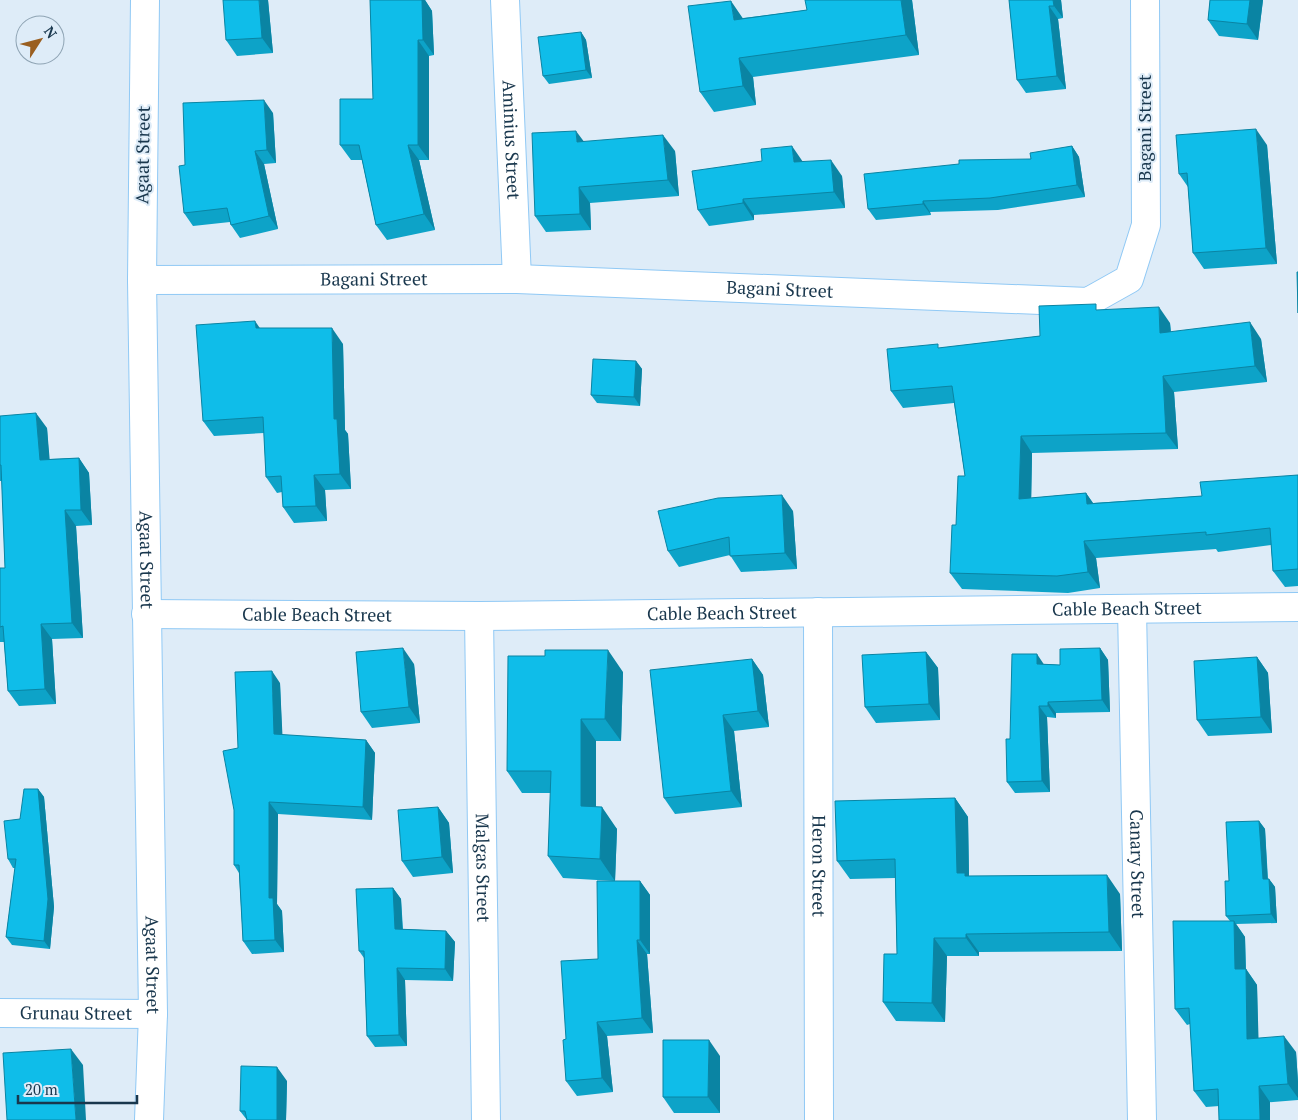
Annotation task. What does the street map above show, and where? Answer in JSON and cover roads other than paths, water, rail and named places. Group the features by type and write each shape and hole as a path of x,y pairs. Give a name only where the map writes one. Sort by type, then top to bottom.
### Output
{"street":[{"name":"Agaat Street","path":"145,0 142,280 153,1014 149,1120"},
{"name":"Aminius Street","path":"505,0 517,279"},
{"name":"Bagani Street","path":"142,280 517,279 1088,302 1130,279 1146,225 1144,0"},
{"name":"Cable Beach Street","path":"146,614 479,616 1298,607"},
{"name":"Canary Street","path":"1132,609 1142,1120"},
{"name":"Heron Street","path":"818,612 818,1120"},
{"name":"Malgas Street","path":"479,616 486,1120"},
{"name":"Grunau Street","path":"0,1013 153,1014"}]}
